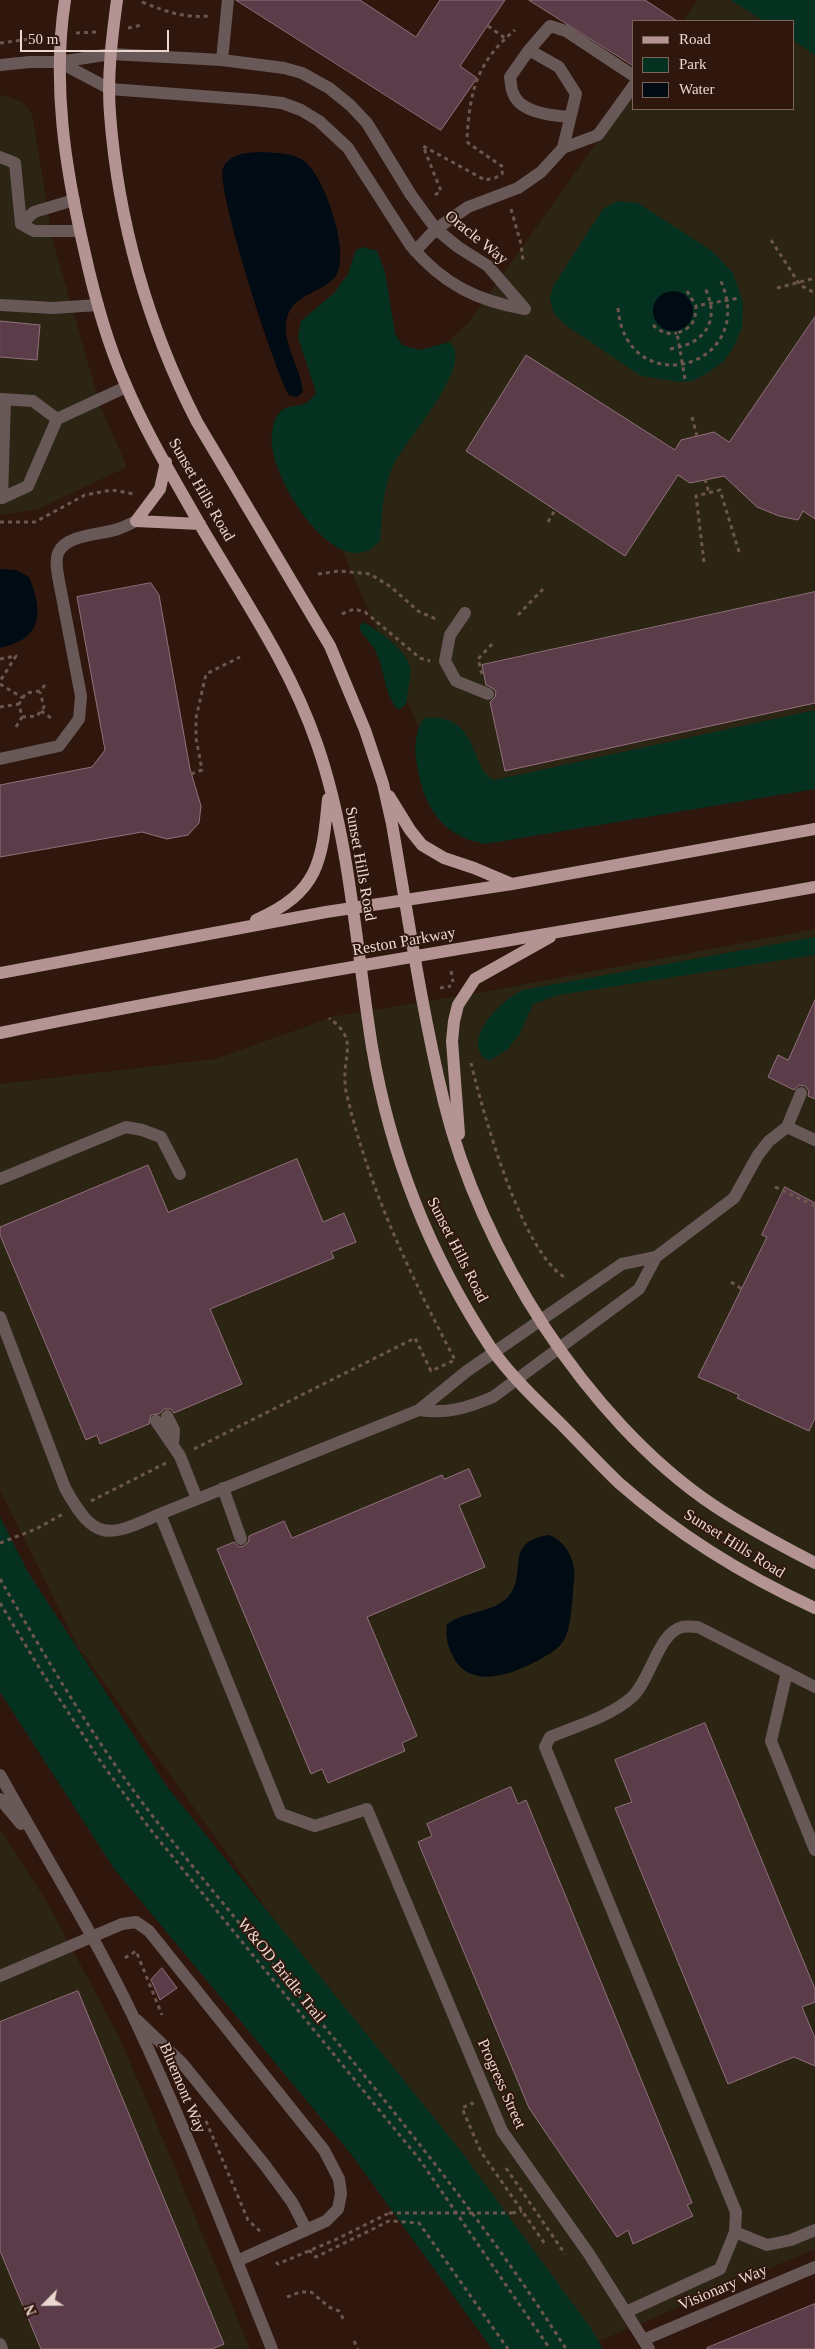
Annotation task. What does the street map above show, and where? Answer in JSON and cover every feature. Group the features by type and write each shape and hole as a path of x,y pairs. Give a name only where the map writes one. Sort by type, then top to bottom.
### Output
{"main road":[{"name":"Sunset Hills Road","path":"65,0 60,35 59,62 62,131 80,231 104,329 126,387 200,524 243,594 298,697 318,746 346,863 360,967 383,1103 397,1155 430,1236 464,1302 495,1353 619,1483 674,1526 770,1587 815,1608"},
{"name":"Sunset Hills Road","path":"117,0 111,54 110,89 113,146 123,206 146,300 160,345 197,422 330,646 362,721 382,784 392,824 415,957 444,1103 460,1157 502,1254 541,1320 614,1418 677,1477 712,1504 747,1526 815,1563"},
{"path":"136,521 160,489 166,462"},
{"path":"136,521 200,524"},
{"path":"382,784 410,830 422,845 444,858 512,884"},
{"path":"236,929 273,912 303,891 319,864 329,786"},
{"path":"0,973 352,908 512,884 815,829"},
{"name":"Reston Parkway","path":"0,1033 212,991 360,967 815,886"},
{"path":"460,1157 452,1041 458,1005 475,978 562,930"},
{"path":"0,965 18,970"}],"street":[{"path":"222,60 228,0"},
{"path":"570,117 548,116 529,110 513,95 510,77 529,50 550,26 566,31 632,75"},
{"path":"529,50 559,67 576,94 563,148"},
{"name":"Oracle Way","path":"0,65 59,62 111,54 222,60 284,68 302,73 329,88 350,104 367,123 411,195 436,229 458,247 488,266 525,309 495,304 472,295 439,272 415,251 348,148 319,121 301,110 282,104 254,100 110,89"},
{"path":"59,62 110,89"},
{"path":"415,251 436,229 468,207 518,188 541,172 563,148 598,135 632,87"},
{"path":"0,157 15,163 21,224"},
{"path":"21,224 34,212 74,200"},
{"path":"21,224 34,231 80,231"},
{"path":"0,305 53,308 98,304"},
{"path":"57,419 33,401 2,399 2,498 28,486 57,419 126,387"},
{"path":"0,759 59,746 79,719 81,696 58,576 56,561 59,551 66,544 75,540 119,529 136,521"},
{"path":"465,613 450,636 445,662 456,681 488,694"},
{"path":"419,1410 440,1413 472,1406 493,1397 561,1349 639,1289 656,1257 734,1198 758,1155 769,1141 787,1127 801,1093"},
{"path":"0,1179 126,1127 142,1130 161,1137 180,1174"},
{"path":"787,1127 815,1140"},
{"path":"0,1317 65,1488 76,1508 86,1522 102,1530 125,1530 223,1488 419,1410 467,1371 622,1264 656,1257"},
{"path":"162,1418 197,1499"},
{"path":"223,1488 241,1539"},
{"name":"Progress Street","path":"160,1514 281,1814 315,1826 367,1810 502,2131 589,2254 646,2344"},
{"path":"626,2312 720,2269 735,2232 736,2212 545,1747 550,1737 607,1712 631,1698 644,1682 669,1635 682,1627 698,1627 815,1687"},
{"path":"787,1672 771,1741 815,1850"},
{"name":"Bluemont Way","path":"0,1775 93,1937 132,2014 237,2261 272,2349"},
{"name":"Bluemont Way","path":"0,1799 41,1848"},
{"path":"0,1976 130,1921 143,1925 324,2150 339,2179 342,2194 338,2209 326,2220 237,2261"},
{"path":"132,2014 182,2063 292,2202 306,2229"},
{"path":"735,2232 767,2245 791,2240 815,2230"},
{"name":"Visionary Way","path":"646,2344 815,2267"},
{"path":"0,2344 2,2349"}],"path":[{"path":"142,2 171,14 189,17 210,16"},
{"path":"488,26 505,38"},
{"path":"436,195 441,191 423,146 485,180 502,174 503,167 468,143 469,106 479,74 490,53 515,30"},
{"path":"511,209 521,244 523,262"},
{"path":"771,240 798,282 815,293"},
{"path":"777,288 815,278"},
{"path":"618,308 620,325 626,340 642,356 658,364 682,365 700,358 716,346 724,334 728,316 727,300 720,279"},
{"path":"670,349 690,345 708,328 712,314 705,288"},
{"path":"653,325 669,334 687,330 696,319 696,306 687,291"},
{"path":"696,306 739,298"},
{"path":"677,333 685,379"},
{"path":"692,416 697,436"},
{"path":"705,479 709,493"},
{"path":"0,522 35,522 85,495 112,490 134,494 138,491"},
{"path":"704,562 696,496 720,490 740,555"},
{"path":"548,522 555,510"},
{"path":"318,574 340,571 370,574 391,587 418,610 438,620"},
{"path":"518,616 543,588"},
{"path":"342,614 354,610 365,612 420,658 433,661"},
{"path":"482,678 478,659 494,642"},
{"path":"0,659 16,656 0,682 23,698"},
{"path":"192,774 202,770 196,738 196,718 206,674 240,657"},
{"path":"16,727 22,717 19,704 26,693 40,691 45,685"},
{"path":"22,717 37,716 44,707 40,691"},
{"path":"0,707 19,704"},
{"path":"41,711 51,718"},
{"path":"440,988 454,985 452,971"},
{"path":"0,1543 36,1529 415,1338 431,1371 455,1360 414,1280 381,1206 364,1158 345,1082 348,1040 339,1025 329,1018"},
{"path":"469,1054 483,1115 513,1196 545,1260 556,1272 566,1278"},
{"path":"776,1187 815,1206"},
{"path":"731,1282 742,1289"},
{"path":"0,1578 75,1704 133,1790 396,2115 491,2236 566,2349"},
{"name":"W&OD Bridle Trail","path":"0,1603 59,1699 150,1830 420,2160 550,2349"},
{"path":"125,1958 136,1950 162,2015"},
{"path":"476,2111 472,2103 462,2108 481,2152 545,2244"},
{"path":"203,2113 248,2220 263,2235"},
{"path":"501,2160 565,2254"},
{"path":"275,2261 278,2264 337,2239 389,2213 512,2213 522,2211"},
{"path":"308,2250 316,2257 389,2221 419,2223 508,2349"},
{"path":"287,2297 300,2292 311,2292 330,2307 339,2311 344,2320"},
{"path":"354,2341 358,2349"}],"shaded area":[{"path":"698,0 764,0 815,27 815,751 459,821 309,473 468,323 632,93 632,110 795,110 795,20 684,20"},
{"path":"4,95 22,102 32,114 53,242 101,408 127,467 38,509 0,515 0,96"},
{"path":"815,929 815,2249 583,2348 77,1645 0,1490 0,1084 215,1059 336,1016 495,990"},
{"path":"0,1829 48,1904 118,2035 250,2349 0,2349"}],"green space":[{"path":"731,0 815,0 815,55 795,42 795,20 762,20"},
{"path":"618,201 638,203 712,251 733,273 743,302 742,328 733,348 724,361 692,381 679,382 641,376 567,326 554,314 550,297 554,285 603,209"},
{"path":"363,247 377,251 385,272 395,333 402,345 420,350 449,342 455,352 454,367 447,384 400,454 389,475 382,512 380,541 364,552 348,552 331,544 300,511 278,469 273,450 272,434 279,413 285,408 304,404 316,392 298,337 301,321 334,293 348,274 356,250"},
{"path":"364,622 398,648 411,669 406,704 399,710 388,692 376,652 360,629 360,625"},
{"path":"815,710 815,789 485,844 469,840 455,833 444,825 435,814 428,803 423,789 415,753 418,732 425,718 443,719 456,724 465,733 472,744 481,767 487,775 495,780"},
{"path":"815,937 815,955 558,995 533,1004 520,1033 508,1049 489,1061 480,1053 478,1043 480,1033 486,1022 505,1002 523,990"},
{"path":"0,1517 28,1572 168,1788 460,2150 590,2327 603,2349 492,2349 351,2154 115,1870 0,1692"}],"water":[{"path":"260,152 294,156 304,161 312,169 327,197 338,232 340,263 337,274 325,286 296,303 290,309 287,318 287,337 303,392 297,397 289,395 272,353 237,242 223,182 223,168 230,159 239,155"},
{"path":"669,291 677,291 684,294 690,300 693,311 690,322 684,328 677,331 669,331 662,328 656,322 653,315 653,307 656,300 662,294"},
{"path":"0,569 16,570 29,577 37,602 37,613 36,623 32,631 14,644 0,648"},
{"path":"549,1535 565,1547 574,1567 570,1622 562,1643 554,1651 537,1661 505,1674 482,1676 472,1674 463,1669 455,1660 449,1647 446,1633 447,1624 495,1606 508,1597 514,1588 517,1578 521,1551 526,1544"}],"building":[{"path":"236,0 360,0 416,37 440,0 505,0 460,66 477,78 441,130"},
{"path":"529,0 645,0 675,20 632,20 632,65"},
{"path":"815,317 815,519 803,511 798,520 779,516 757,507 724,476 690,483 678,475 625,556 466,451 526,355 675,450 681,440 714,432 729,442"},
{"path":"0,321 40,325 37,360 0,357"},
{"path":"151,583 159,595 190,769 201,806 199,823 188,835 167,839 142,832 0,857 0,785 92,767 105,750 77,597"},
{"path":"815,592 815,703 505,771 490,702 495,697 496,692 486,685 482,665"},
{"path":"815,1000 815,1099 808,1096 809,1091 805,1086 799,1085 794,1090 768,1077 778,1055 788,1060"},
{"path":"297,1159 323,1222 344,1213 356,1242 331,1252 334,1258 210,1309 242,1384 174,1413 171,1409 164,1409 159,1414 151,1415 149,1424 100,1444 97,1435 86,1440 0,1235 0,1227 148,1165 168,1212"},
{"path":"785,1187 815,1203 815,1418 809,1431 737,1398 739,1395 698,1377 767,1237 762,1235"},
{"path":"469,1469 481,1496 459,1505 485,1567 367,1617 417,1736 402,1743 405,1751 328,1783 322,1769 311,1774 217,1549 234,1542 239,1547 244,1546 249,1541 249,1536 284,1521 292,1538 442,1475 444,1479"},
{"path":"705,1723 815,1989 815,2002 802,2007 815,2038 815,2066 794,2057 728,2084 615,1808 632,1802 615,1760"},
{"path":"511,1787 518,1804 526,1800 692,2203 687,2205 693,2216 633,2244 628,2230 617,2237 529,2108 418,1842 432,1836 427,1824"},
{"path":"162,1968 177,1988 160,2000 151,1980"},
{"path":"78,1991 224,2344 212,2349 41,2349 0,2251 0,2022"},
{"path":"815,2304 815,2349 707,2349 707,2348"}]}
